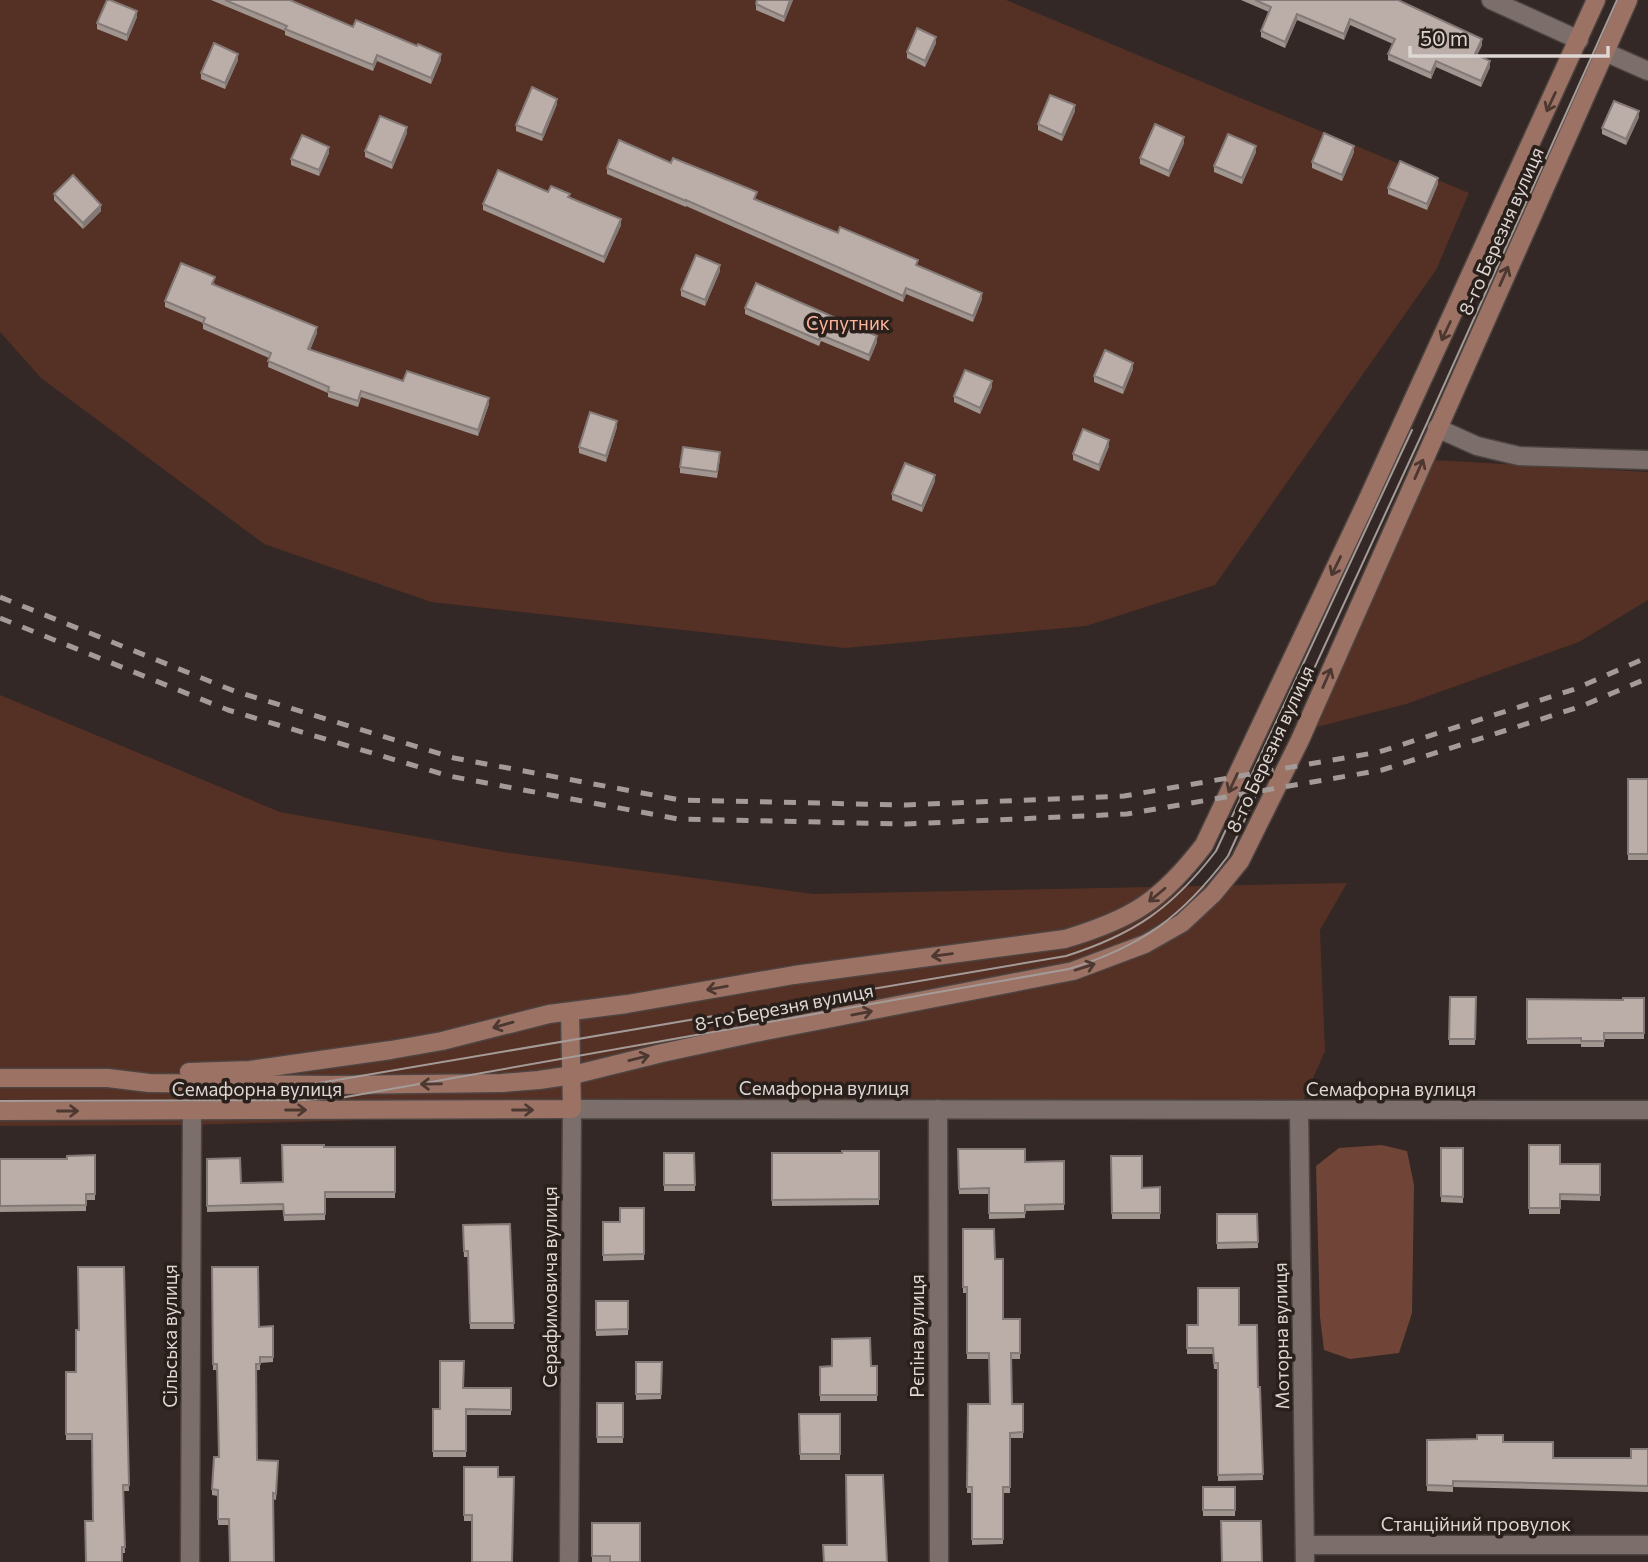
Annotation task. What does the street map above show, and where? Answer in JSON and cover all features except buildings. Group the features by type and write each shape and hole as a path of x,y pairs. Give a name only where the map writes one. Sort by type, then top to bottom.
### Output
{"main road":[{"name":"8-го Березня вулиця","path":"570,1012 794,975 1065,939 1098,930 1129,916 1159,895 1185,869 1203,845 1407,415 1596,0"},
{"name":"8-го Березня вулиця","path":"573,1075 672,1051 1073,971 1145,944 1182,923 1213,894 1240,862 1300,740 1628,0"},
{"path":"1579,40 1605,52"},
{"path":"1407,415 1437,428"},
{"name":"Серафимовича вулиця","path":"570,1012 572,1110"},
{"name":"Семафорна вулиця","path":"108,1078 150,1072 250,1070 301,1063 442,1041 530,1017 570,1012"},
{"name":"Семафорна вулиця","path":"0,1078 108,1078 149,1083 333,1085 502,1083 573,1075"},
{"name":"Семафорна вулиця","path":"0,1111 572,1110"}],"street":[{"path":"1491,0 1579,40"},
{"path":"1605,52 1648,71"},
{"path":"1437,428 1477,446 1519,456 1648,460"},
{"name":"Рєпіна вулиця","path":"938,1109 939,1562"},
{"name":"Семафорна вулиця","path":"572,1110 1648,1110"},
{"name":"Серафимовича вулиця","path":"569,1562 572,1110"},
{"name":"Моторна вулиця","path":"1299,1110 1305,1553"},
{"name":"Сільська вулиця","path":"190,1562 192,1111"},
{"name":"Станційний провулок","path":"1305,1553 1648,1545"}],"green space":[{"name":"Супутник","path":"0,0 1006,0 1469,193 1436,270 1215,585 1086,626 845,648 431,602 264,544 41,378 0,332"},
{"path":"1433,460 1648,472 1648,600 1579,642 1406,704 1313,728"},
{"path":"0,695 280,812 503,852 813,894 1347,883 1320,930 1325,1051 1299,1110 731,1109 192,1125 0,1126"}],"shaded area":[{"path":"1382,1145 1407,1151 1414,1185 1412,1313 1399,1353 1350,1359 1324,1350 1320,1317 1316,1166 1339,1148"}],"tram line":[{"path":"0,1101 340,1098 1069,969 1118,950 1159,927 1194,896 1228,856 1617,0"},
{"path":"252,1090 278,1090 1066,956 1132,928 1150,917 1184,888 1216,851 1412,430"}],"railway":[{"path":"0,597 234,691 454,758 680,800 906,805 1124,796 1379,752 1575,689 1648,657"},
{"path":"0,618 228,710 449,776 678,819 906,824 1127,814 1382,770 1582,706 1648,678"}]}
